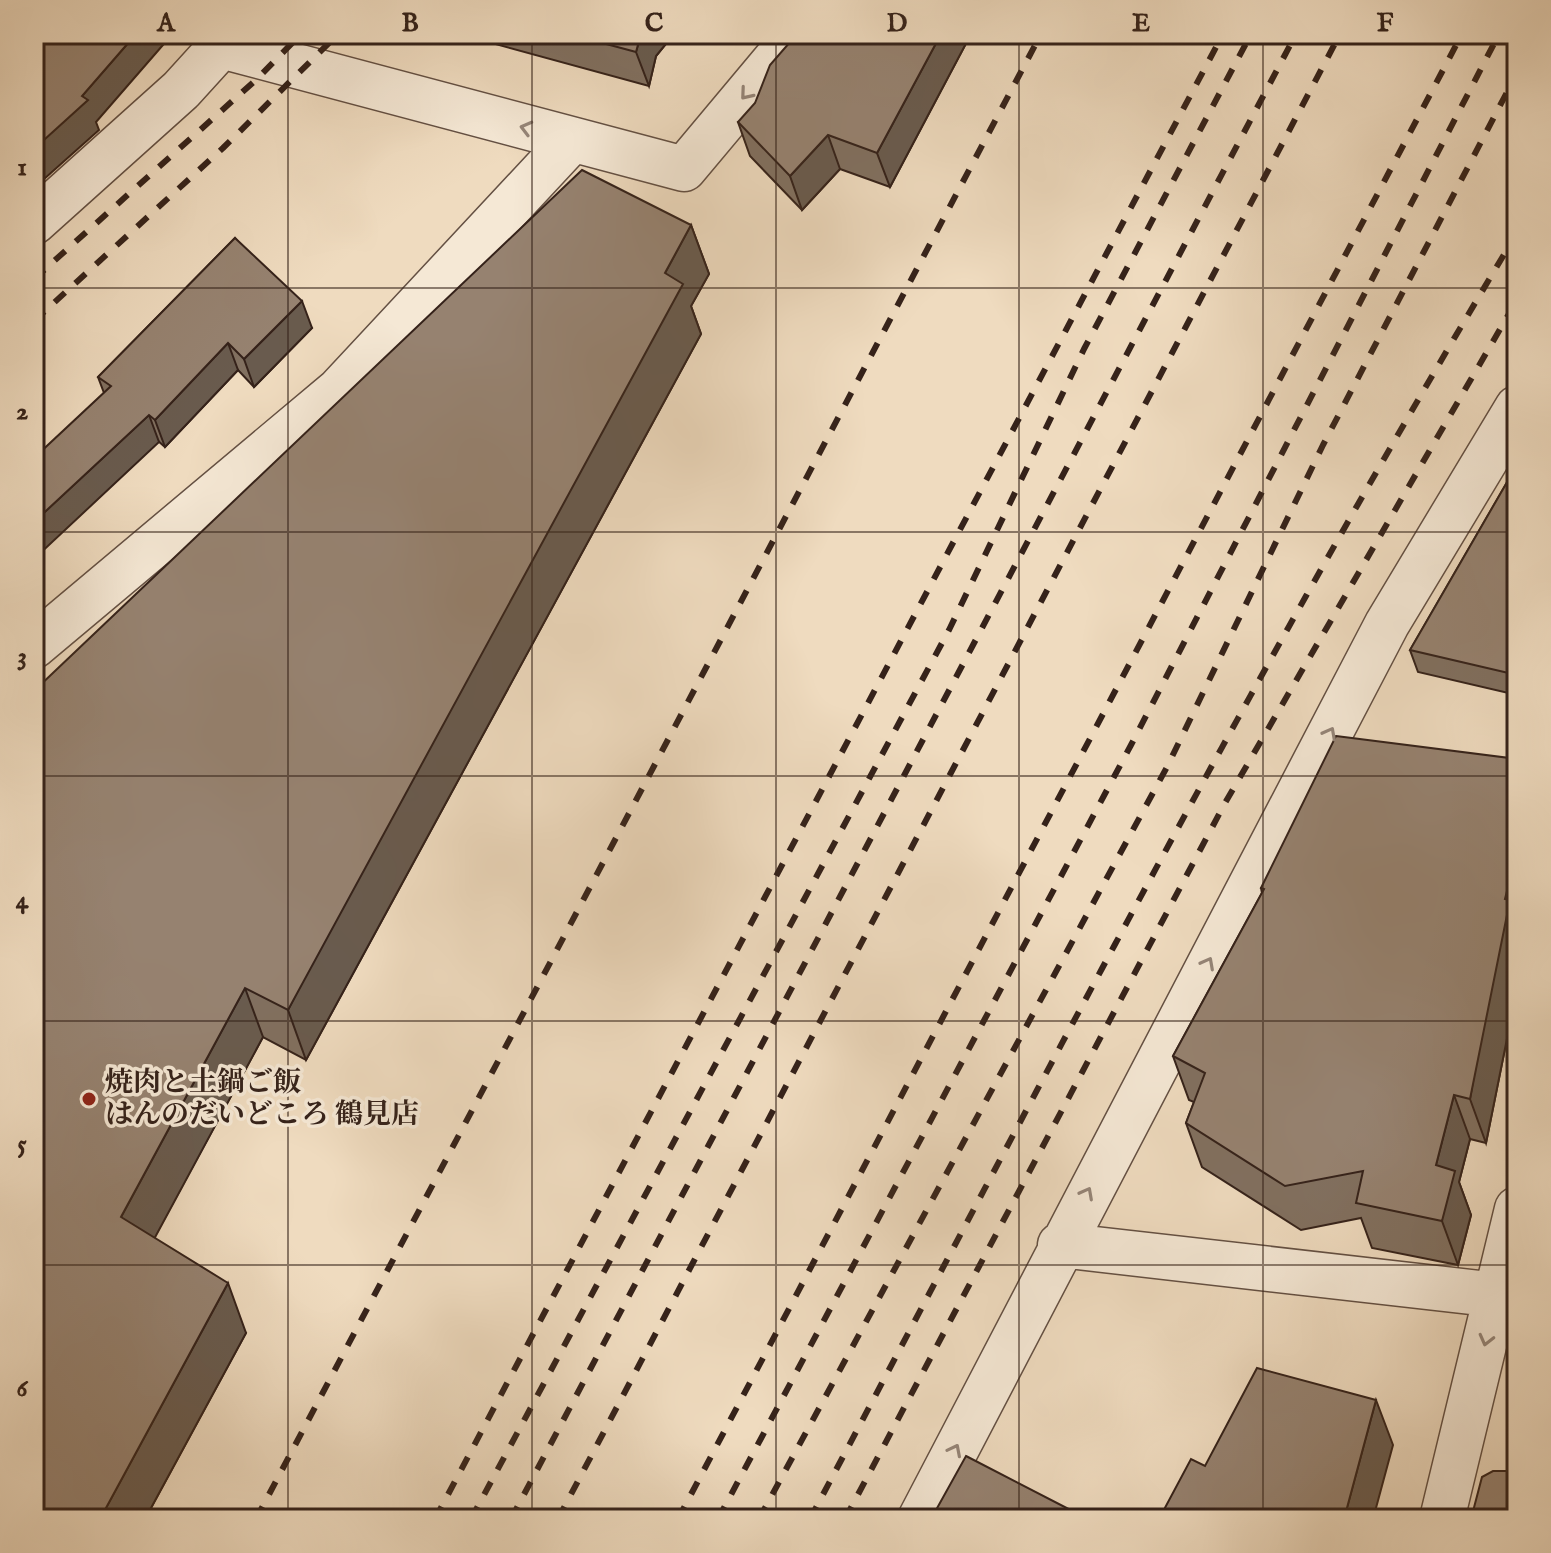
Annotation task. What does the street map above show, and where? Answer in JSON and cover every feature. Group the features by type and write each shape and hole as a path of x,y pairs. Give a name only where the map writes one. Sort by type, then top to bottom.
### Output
{"street":[{"path":"34,222 181,90 216,40 684,169 797,34"},
{"path":"34,646 339,390 572,140"},
{"path":"920,1519 1060,1245 1387,624 1517,408"},
{"path":"1442,1519 1471,1480 1497,1295 1517,1209"},
{"path":"1060,1245 1497,1295"}],"building":[{"path":"34,34 136,34 82,96 88,100 34,149"},
{"path":"569,34 641,34 636,52"},
{"path":"797,34 941,34 877,153 828,135 790,176 738,122 755,103 770,65"},
{"path":"582,170 691,225 665,273 683,284 288,1010 245,988 121,1217 228,1283 100,1519 34,1519 34,691"},
{"path":"235,238 302,301 244,359 228,343 155,420 149,415 34,522 34,458 111,386 98,377"},
{"path":"1517,465 1517,675 1410,650"},
{"path":"1336,736 1517,759 1517,851 1505,899 1510,900 1470,1099 1454,1095 1436,1165 1455,1171 1442,1221 1356,1203 1363,1171 1285,1186 1186,1123 1205,1073 1173,1056 1264,889 1261,888"},
{"path":"1257,1368 1376,1400 1344,1519 1159,1519 1191,1459 1205,1466"},
{"path":"1517,1394 1517,1432 1510,1424"},
{"path":"966,1456 1088,1519 931,1519"},
{"path":"1517,1466 1517,1519 1471,1519 1482,1477 1493,1471 1508,1471"}],"railway":[{"path":"34,279 258,78 301,34"},
{"path":"34,321 223,148 338,34"},
{"path":"256,1519 1041,34"},
{"path":"435,1519 1223,34"},
{"path":"471,1519 949,630 1084,349 1251,34"},
{"path":"511,1519 1296,34"},
{"path":"558,1519 1340,34"},
{"path":"678,1519 1462,34"},
{"path":"718,1519 1131,745 1499,34"},
{"path":"759,1519 1167,767 1323,445 1517,73"},
{"path":"810,1519 1242,710 1423,391 1517,233"},
{"path":"845,1519 1225,803 1517,300"}],"place":[{"name":"焼肉と土鍋ご飯 はんのだいどころ 鶴見店","path":"89,1099"}]}
